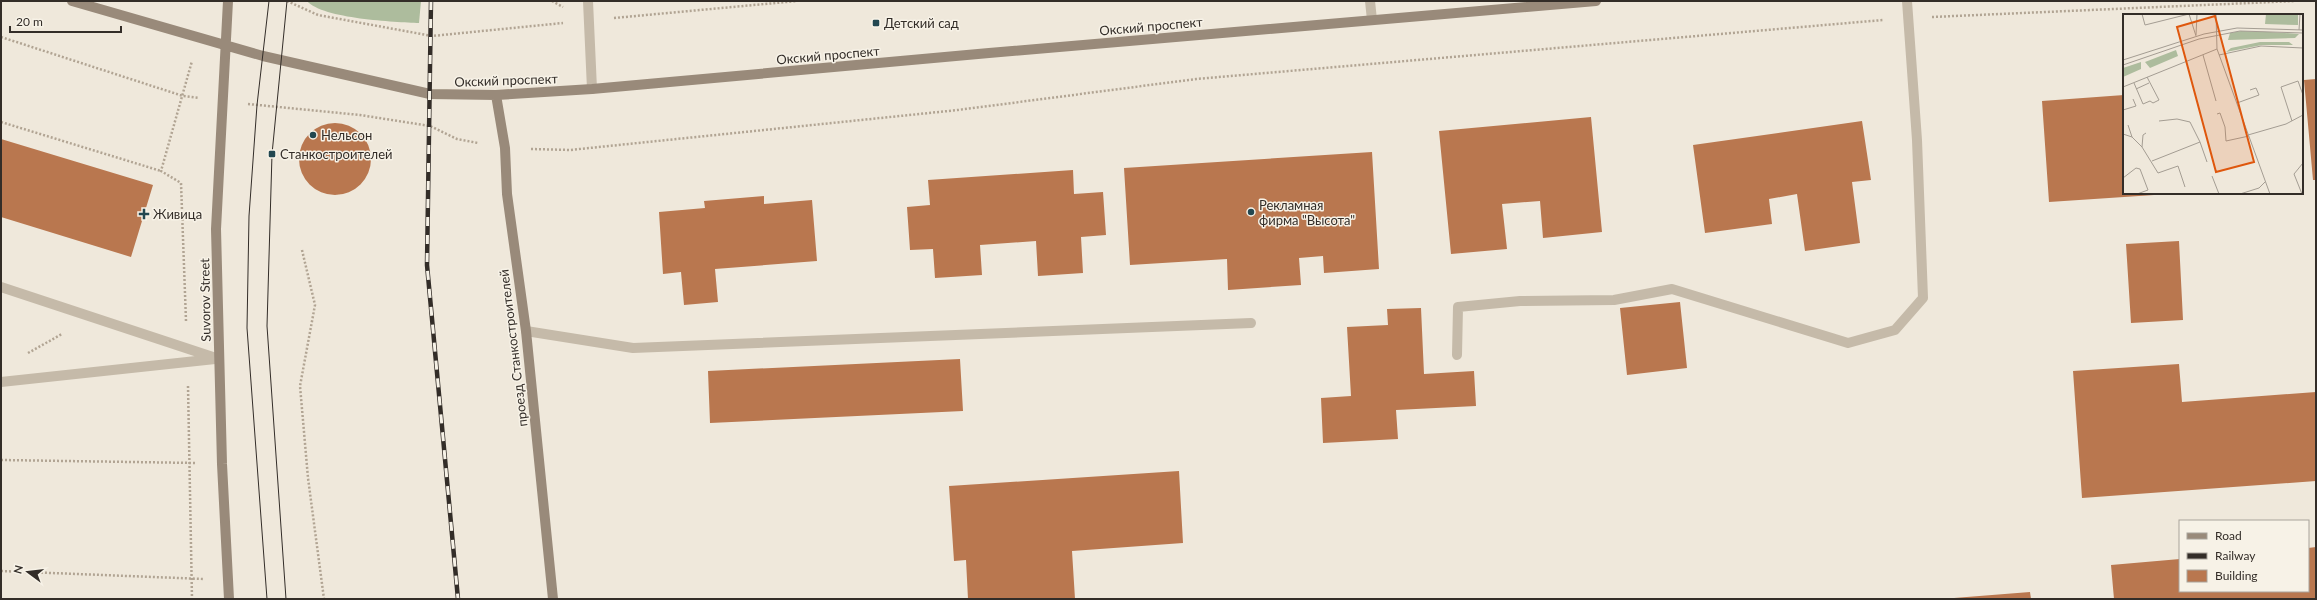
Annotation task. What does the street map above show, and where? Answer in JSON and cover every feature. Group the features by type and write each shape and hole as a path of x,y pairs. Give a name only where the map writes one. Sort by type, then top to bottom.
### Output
{"main road":[{"name":"Окский проспект","path":"72,1 224,45 430,94 496,95 592,89 1596,1"},
{"name":"Suvorov Street","path":"228,1 224,45 216,229 222,464 229,599"},
{"name":"проезд Станкостроителей","path":"496,95 505,148 507,194 526,331 553,599"}],"lane":[{"path":"588,1 592,89"},
{"path":"1370,1 1372,20"},
{"path":"1457,355 1458,306 1520,301 1614,300 1672,289 1848,343 1895,330 1923,298 1917,140 1907,1"},
{"path":"1,287 219,359"},
{"path":"526,331 633,348 1251,323"},
{"path":"1,382 219,359"}],"path":[{"path":"287,1 318,15 432,36 797,1"},
{"path":"1,37 183,96 360,115 430,126 457,139 505,148 570,150 958,110 1196,79 1908,18 2296,1"},
{"path":"161,171 198,38"},
{"path":"1,122 161,171 181,183 186,348"},
{"path":"302,250 315,305 300,386 308,478 324,599"},
{"path":"26,355 92,317"},
{"path":"188,363 188,463 192,599"},
{"path":"1,460 222,464"},
{"path":"1,571 228,580"}],"green space":[{"path":"307,1 421,1 419,23 343,16 315,7"}],"building":[{"path":"2316,79 2316,180 2313,180 2304,80"},
{"path":"2123,95 2123,194 2169,194 2049,202 2042,101"},
{"path":"1591,117 1602,232 1543,238 1540,201 1502,204 1507,249 1451,254 1439,131"},
{"path":"1862,121 1871,180 1852,182 1860,243 1805,251 1797,194 1769,199 1772,224 1705,233 1693,145"},
{"path":"335,123 355,129 365,139 371,159 365,179 355,189 335,195 315,189 305,179 299,159 305,139 315,129"},
{"path":"1,139 153,185 131,257 1,217"},
{"name":"Рекламная фирма \"Высота\"","path":"1372,152 1379,269 1324,273 1323,256 1299,258 1301,285 1228,290 1227,259 1130,265 1124,168"},
{"path":"1073,170 1074,194 1103,192 1106,235 1081,237 1083,273 1038,276 1036,241 980,245 982,275 935,278 933,249 910,250 907,207 930,205 928,180"},
{"path":"764,196 764,204 812,200 817,261 715,269 718,302 684,305 681,272 663,274 659,212 705,208 704,201"},
{"path":"2179,241 2183,320 2131,323 2126,244"},
{"path":"1680,302 1687,368 1627,375 1620,308"},
{"path":"1421,308 1424,374 1474,371 1476,406 1396,410 1398,439 1323,443 1321,398 1351,396 1347,327 1388,325 1387,309"},
{"path":"960,359 963,411 710,423 708,371"},
{"path":"2179,364 2182,402 2316,392 2316,481 2082,498 2073,371"},
{"path":"1179,471 1183,543 1072,551 1075,599 968,599 966,560 954,561 949,486"},
{"path":"2316,547 2316,599 2114,599 2111,565 2179,559 2179,592 2309,592 2309,548"},
{"path":"2030,592 2031,599 1954,599 1954,598"}],"tram line":[{"path":"267,599 247,328 249,216 257,105 269,1"},
{"path":"286,599 267,326 272,154 287,1"}],"railway":[{"path":"431,1 427,265 458,599"}],"place":[{"name":"Детский сад","path":"876,23"},
{"name":"Нельсон","path":"313,135"},
{"name":"Станкостроителей","path":"272,154"},
{"name":"Рекламная фирма \"Высота\"","path":"1251,212"},
{"name":"Живица","path":"144,214"}]}
